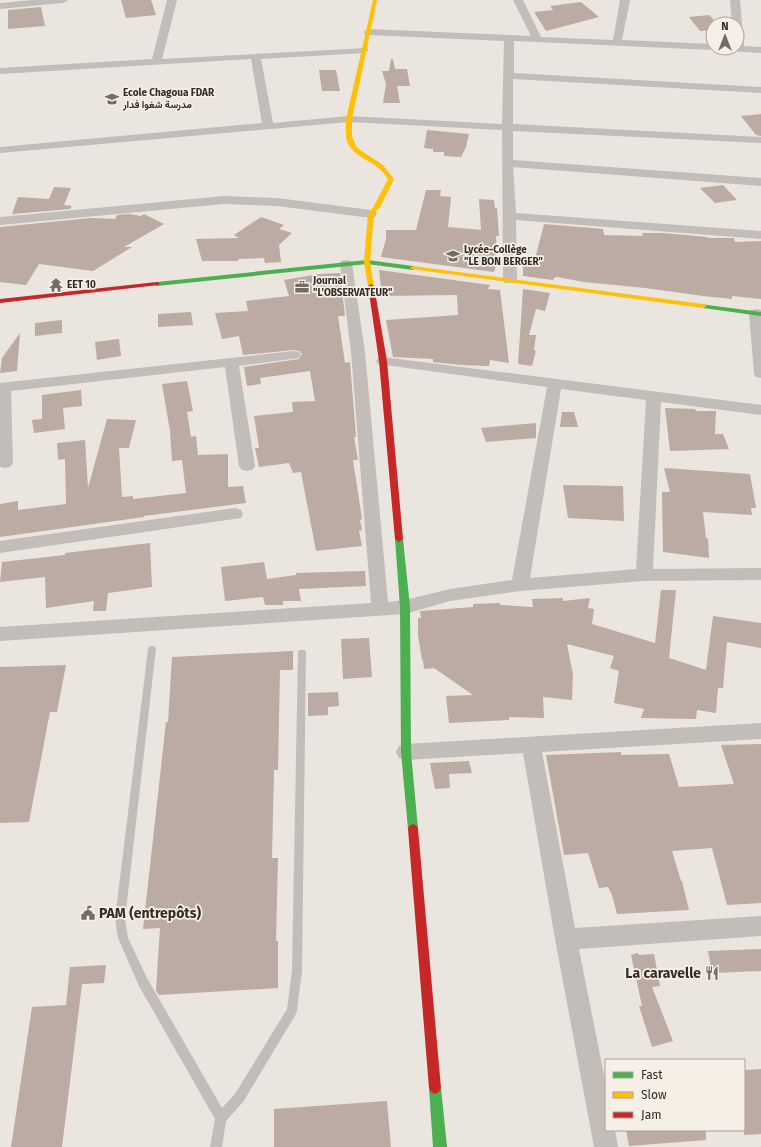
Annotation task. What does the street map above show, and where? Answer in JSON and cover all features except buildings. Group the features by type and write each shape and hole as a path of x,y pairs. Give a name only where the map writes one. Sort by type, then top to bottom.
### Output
{"street":[{"path":"0,6 63,0"},
{"path":"156,62 172,0"},
{"path":"375,0 349,119 350,137 353,149 359,154 378,163 389,173 391,180 371,214 367,262 383,361 405,606 406,752 440,1147"},
{"path":"518,0 537,39"},
{"path":"617,43 625,0"},
{"path":"735,0 736,16"},
{"path":"368,32 705,47"},
{"path":"509,38 507,162 510,216 510,280"},
{"path":"745,49 761,50"},
{"path":"0,70 364,50"},
{"path":"256,57 268,127"},
{"path":"509,76 761,90"},
{"path":"0,150 349,119 761,140"},
{"path":"507,162 761,182"},
{"path":"0,221 224,200 277,202 371,214"},
{"path":"510,216 761,235"},
{"path":"0,301 367,262 759,313 761,374"},
{"path":"346,264 358,352 380,609"},
{"path":"5,463 2,388 294,355"},
{"path":"383,361 761,410"},
{"path":"231,362 248,466"},
{"path":"520,585 555,384"},
{"path":"644,575 654,396"},
{"path":"368,460 392,459"},
{"path":"0,547 235,514"},
{"path":"0,634 380,609 405,606 450,595 520,585 644,575 761,574"},
{"path":"406,752 761,730"},
{"path":"531,744 606,1147"},
{"path":"566,938 761,926"}],"lane":[{"path":"152,649 120,919 123,938 143,982 222,1118"},
{"path":"216,1147 222,1118 239,1098 292,1010 297,971 302,652"}],"traffic: fast":[{"path":"157,284 367,262 413,268"},
{"path":"703,306 761,314"},
{"path":"399,539 405,607 406,752 413,829"},
{"path":"435,1088 440,1147"}],"traffic: slow":[{"path":"371,286 367,262 371,214 377,207 391,179 381,166 358,152 353,147 349,138 349,119 375,0"},
{"path":"413,268 703,306"}],"traffic: jam":[{"path":"0,301 157,284"},
{"path":"371,286 383,361 399,539"},
{"path":"413,829 435,1088"}],"place":[{"name":"Ecole Chagoua FDAR مدرسة شغوا فدار","path":"112,99"},
{"name":"Lycée-Collège \"LE BON BERGER\"","path":"453,256"},
{"name":"EET 10","path":"56,285"},
{"name":"Journal \"L'OBSERVATEUR\"","path":"302,287"},
{"name":"PAM (entrepôts)","path":"88,913"},
{"name":"La caravelle","path":"712,973"}]}
